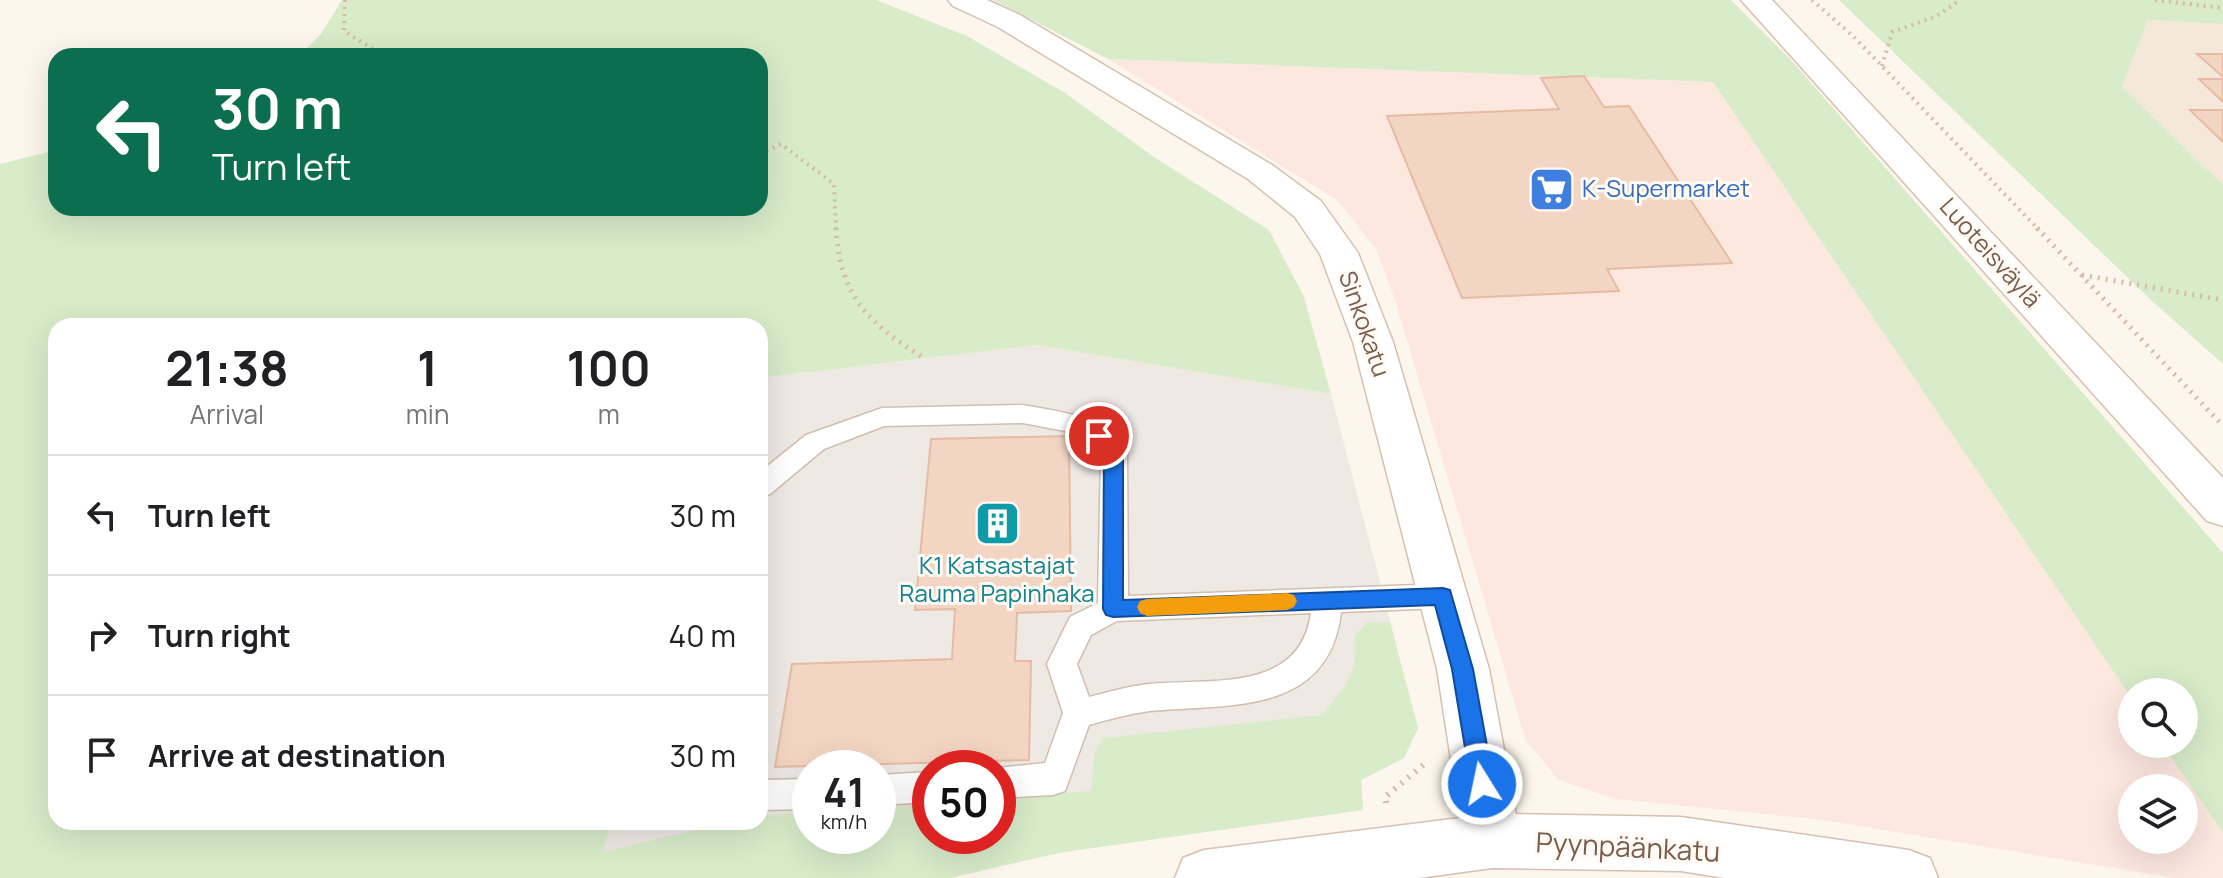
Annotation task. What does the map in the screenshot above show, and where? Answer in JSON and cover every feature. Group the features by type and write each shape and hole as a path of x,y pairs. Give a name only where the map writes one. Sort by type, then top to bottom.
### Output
{"main road":[{"name":"Sinkokatu","path":"963,0 1009,21 1260,172 1308,209 1339,253 1373,342 1463,669 1492,841"},
{"name":"Luoteisväylä","path":"1756,0 2223,508"},
{"name":"Pyynpäänkatu","path":"1204,878 1492,841 1681,844 1909,878"}],"lane":[{"path":"768,480 815,442 882,417 1023,414 1071,423 1099,436 1114,451 1113,609"},
{"path":"1079,714 1062,664 1080,626 1113,609 1443,596"},
{"path":"1016,782 1053,780 1065,761 1066,733 1079,714 1129,700 1219,693 1276,684 1307,662 1323,633 1327,600"},
{"path":"768,795 792,794"}],"path":[{"path":"345,0 344,31 371,48"},
{"path":"1812,0 1882,66 1988,175 2223,426"},
{"path":"1882,66 1892,32 1944,13 1960,0"},
{"path":"2155,0 2223,8"},
{"path":"768,150 781,144 834,184 836,232 845,283 878,329 924,358"},
{"path":"2080,275 2223,300"},
{"path":"1396,852 1385,797 1438,753"}],"shaded area":[{"path":"2148,20 2223,24 2223,185 2122,87"},
{"path":"1108,59 1713,82 2118,678 2118,758 2172,758 2183,774 2118,774 2118,854 2198,854 2198,797 2223,833 2223,878 2174,878 1824,820 1615,799 1559,780 1526,741 1395,300 1376,249 1337,200"},
{"path":"1037,345 1331,394 1418,728 1404,758 1361,780 1363,810 1063,852 950,878 595,878 609,830 768,830 768,377"}],"green space":[{"path":"342,0 876,0 967,36 1065,93 1154,157 1269,230 1304,297 1331,394 1037,345 768,377 768,318 48,318 48,830 609,830 603,852 697,830 768,830 768,815 792,813 792,854 896,854 896,806 912,804 912,854 1016,854 1016,797 1091,791 1095,751 1104,738 1322,715 1348,679 1355,661 1354,637 1367,622 1390,623 1418,728 1404,758 1361,780 1363,810 1063,852 950,878 0,878 0,164 48,152 48,216 768,216 768,48 307,48 321,34"},
{"path":"993,0 1731,0 1790,59 2223,553 2223,833 2198,797 2198,774 2183,774 2172,758 2198,758 2198,678 2118,678 1713,82 1108,59"},
{"path":"1839,0 2223,0 2223,24 2148,20 2122,87 2223,185 2223,364 2153,302"}],"building":[{"path":"2197,54 2223,54 2223,77"},
{"name":"K-Supermarket","path":"1584,76 1604,107 1629,106 1732,263 1607,269 1619,291 1462,298 1387,116 1559,109 1541,78"},
{"path":"2199,79 2223,79 2223,102"},
{"path":"2190,110 2223,110 2223,142"},
{"name":"K1 Katsastajat Rauma Papinhaka","path":"1069,436 1071,611 1017,613 1015,661 1031,661 1029,760 1016,760 1016,750 912,750 912,763 896,764 896,750 792,750 792,767 775,767 792,664 952,659 955,609 915,610 931,439"}],"slow traffic":[{"path":"1147,607 1287,601"}],"place":[{"name":"K-Supermarket","path":"1551,189"},
{"name":"K1 Katsastajat Rauma Papinhaka","path":"997,524"}],"route":[{"path":"1099,436 1114,451 1113,609 1443,596 1463,669 1482,784"}]}
